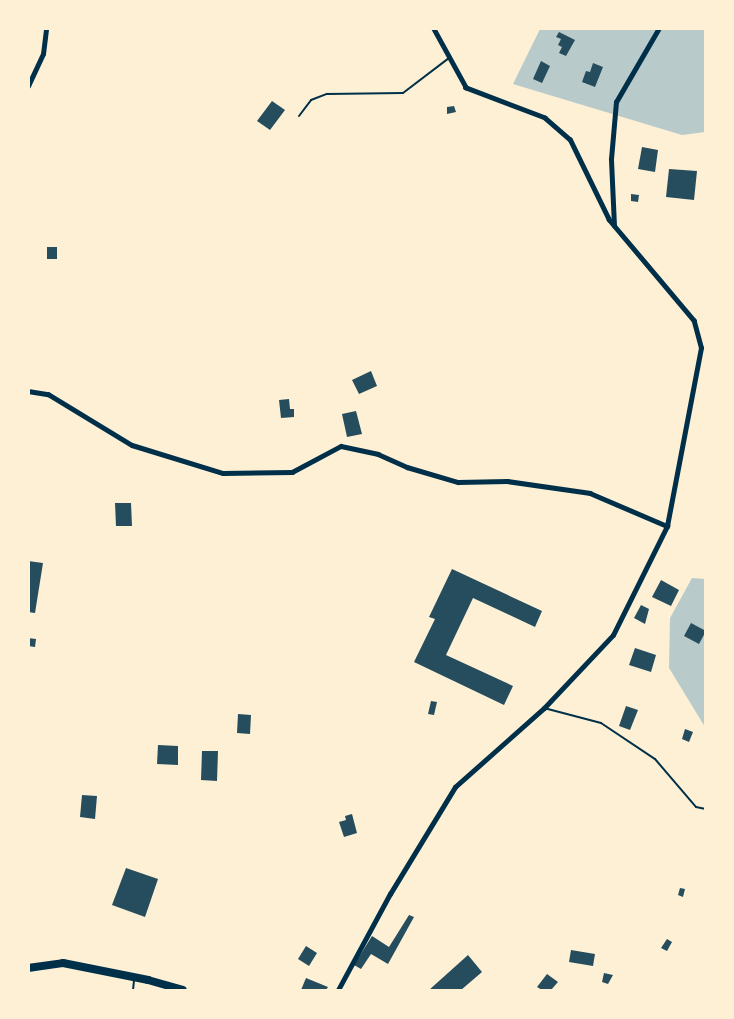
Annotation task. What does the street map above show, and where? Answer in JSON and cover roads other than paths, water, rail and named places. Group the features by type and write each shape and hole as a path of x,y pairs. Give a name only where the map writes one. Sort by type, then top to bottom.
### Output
{"main road":[{"path":"28,968 63,963 134,977 183,990"}],"street":[{"path":"28,86 44,54 46,28"},
{"path":"338,990 390,894 455,787 544,708 613,635 667,526 701,348 694,321 614,226 570,140 544,118 466,88 433,28"},
{"path":"614,226 611,159 615,102 659,28"},
{"path":"28,391 48,394 132,445 223,473 292,472 341,447 378,454 407,467 458,482 507,481 590,493 667,526"}],"lane":[{"path":"299,116 310,100 327,94 403,93 449,57"},
{"path":"544,708 601,723 655,759 696,807 705,808"},
{"path":"133,990 134,977"}]}
